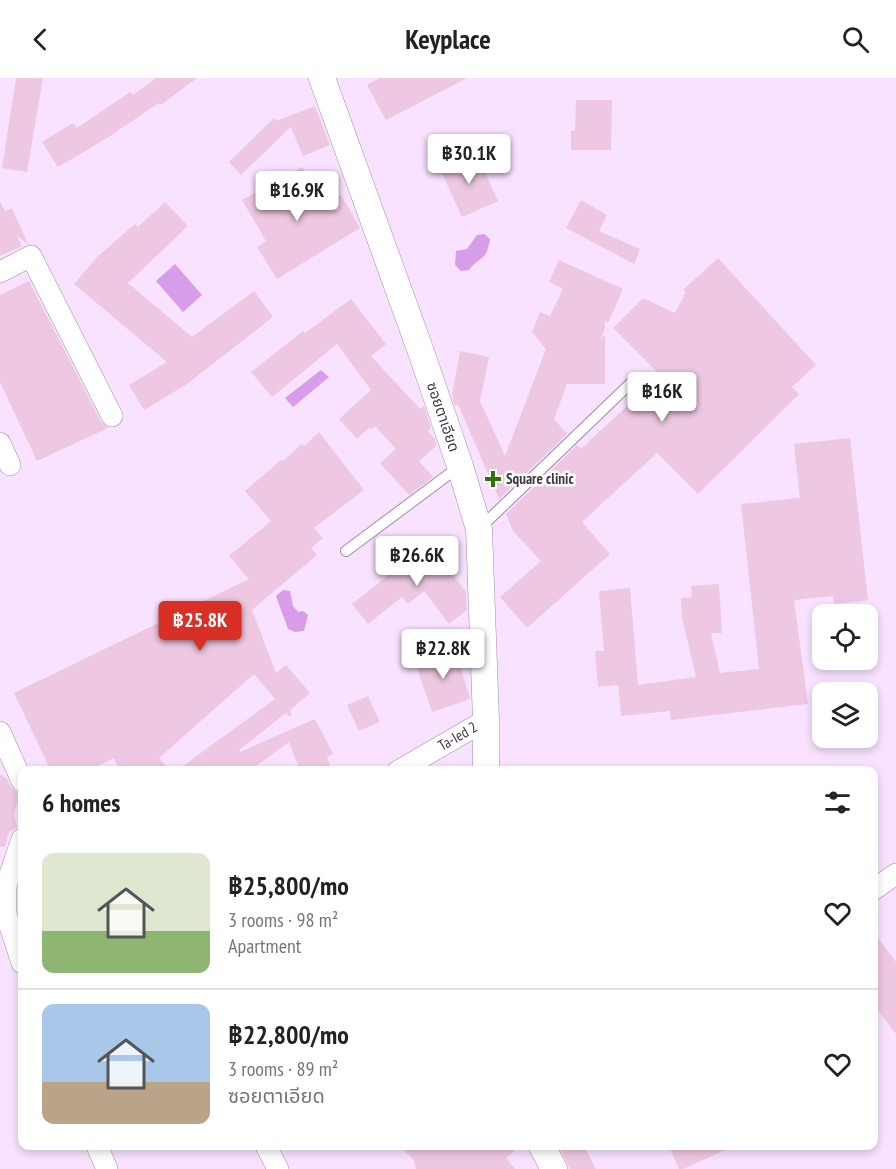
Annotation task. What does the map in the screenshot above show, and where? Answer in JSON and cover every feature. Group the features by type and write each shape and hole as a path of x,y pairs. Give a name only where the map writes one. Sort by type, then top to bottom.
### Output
{"street":[{"name":"ซอยตาเอียด","path":"322,78 460,466 479,530 486,766"},
{"path":"0,272 31,256 112,416"},
{"path":"0,443 10,465"},
{"name":"Ta-Ied 2","path":"407,766 486,720"},
{"path":"0,732 18,772"},
{"path":"18,851 3,895 6,914 18,951"},
{"path":"878,887 896,874"},
{"path":"99,1150 107,1169"},
{"path":"268,1150 278,1169"},
{"path":"544,1150 554,1169"}],"lane":[{"path":"479,530 635,379"},
{"path":"346,551 460,466"}],"shaded area":[{"path":"484,234 490,239 487,252 469,270 461,271 455,265 456,251 467,249 477,235"},
{"path":"175,264 202,295 183,312 156,281"},
{"path":"321,370 329,377 293,407 285,398"},
{"path":"283,590 290,591 293,606 298,612 303,611 308,615 304,631 295,632 288,629 276,596"}],"building":[{"path":"16,78 43,78 27,172 2,168"},
{"path":"156,78 197,78 161,105 159,103 104,140 58,167 42,142 73,123 77,128 130,92 133,95"},
{"path":"380,78 467,78 386,120 367,85"},
{"path":"576,100 612,100 611,150 571,150 571,131 575,131"},
{"path":"315,106 330,145 303,156 291,127 241,175 229,162 274,118 276,121"},
{"path":"476,153 498,201 462,217 440,169"},
{"path":"302,167 324,206 341,195 360,228 277,279 257,247 266,241 242,200"},
{"path":"581,200 607,215 599,231 640,249 634,264 566,228"},
{"path":"0,201 5,211 12,208 28,244 17,236 22,246 0,256"},
{"path":"165,202 188,226 128,283 192,337 254,291 273,317 187,384 144,410 129,385 167,362 74,284 97,257 135,224 138,227"},
{"path":"718,258 816,365 792,387 799,394 698,494 657,453 582,522 610,554 527,628 500,597 541,561 513,531 506,514 577,445 581,449 660,375 613,328 643,298 675,313 686,292 683,290"},
{"path":"559,260 623,289 608,323 605,320 605,329 600,340 605,335 605,384 567,384 554,419 567,434 499,499 452,395 460,351 489,357 480,401 505,456 546,349 532,332 540,312 550,316 563,289 549,282"},
{"path":"29,281 101,422 108,428 37,461 0,382 0,295"},
{"path":"351,299 386,344 371,356 420,409 424,406 431,428 428,431 437,445 419,461 433,477 409,495 380,463 396,449 375,426 371,430 369,428 357,439 339,419 371,390 337,344 272,397 251,372 303,331 305,333"},
{"path":"319,432 364,490 314,528 323,538 311,548 317,555 252,610 276,673 286,665 310,693 290,710 292,715 289,717 286,713 239,750 240,752 315,719 333,754 327,757 330,766 298,766 289,742 256,766 183,766 275,699 254,674 159,758 166,766 118,766 114,758 97,766 49,766 14,693 249,579 229,556 271,521 245,491 281,460 283,461 302,444 304,446"},
{"path":"850,438 868,600 834,604 833,596 794,600 808,704 671,720 670,711 621,716 618,685 598,687 595,651 604,651 599,591 630,588 638,685 696,677 682,618 681,598 692,597 691,586 719,584 722,633 711,633 720,673 759,669 741,504 800,498 794,444"},
{"path":"430,542 448,563 445,565 466,592 467,610 449,624 424,591 408,604 402,597 368,624 352,604"},
{"path":"455,648 470,699 432,712 415,662"},
{"path":"368,696 380,722 359,731 347,705"},
{"path":"0,774 18,793 18,801 14,813 17,827 9,832 5,847 0,847"},
{"path":"878,938 896,962 896,1034 878,1011"},
{"path":"404,1150 515,1150 506,1158 515,1169 416,1169 414,1160"},
{"path":"561,1150 586,1150 596,1169 570,1169"},
{"path":"671,1150 725,1150 683,1169 679,1169"}],"place":[{"name":"Square clinic","path":"493,479"}]}
